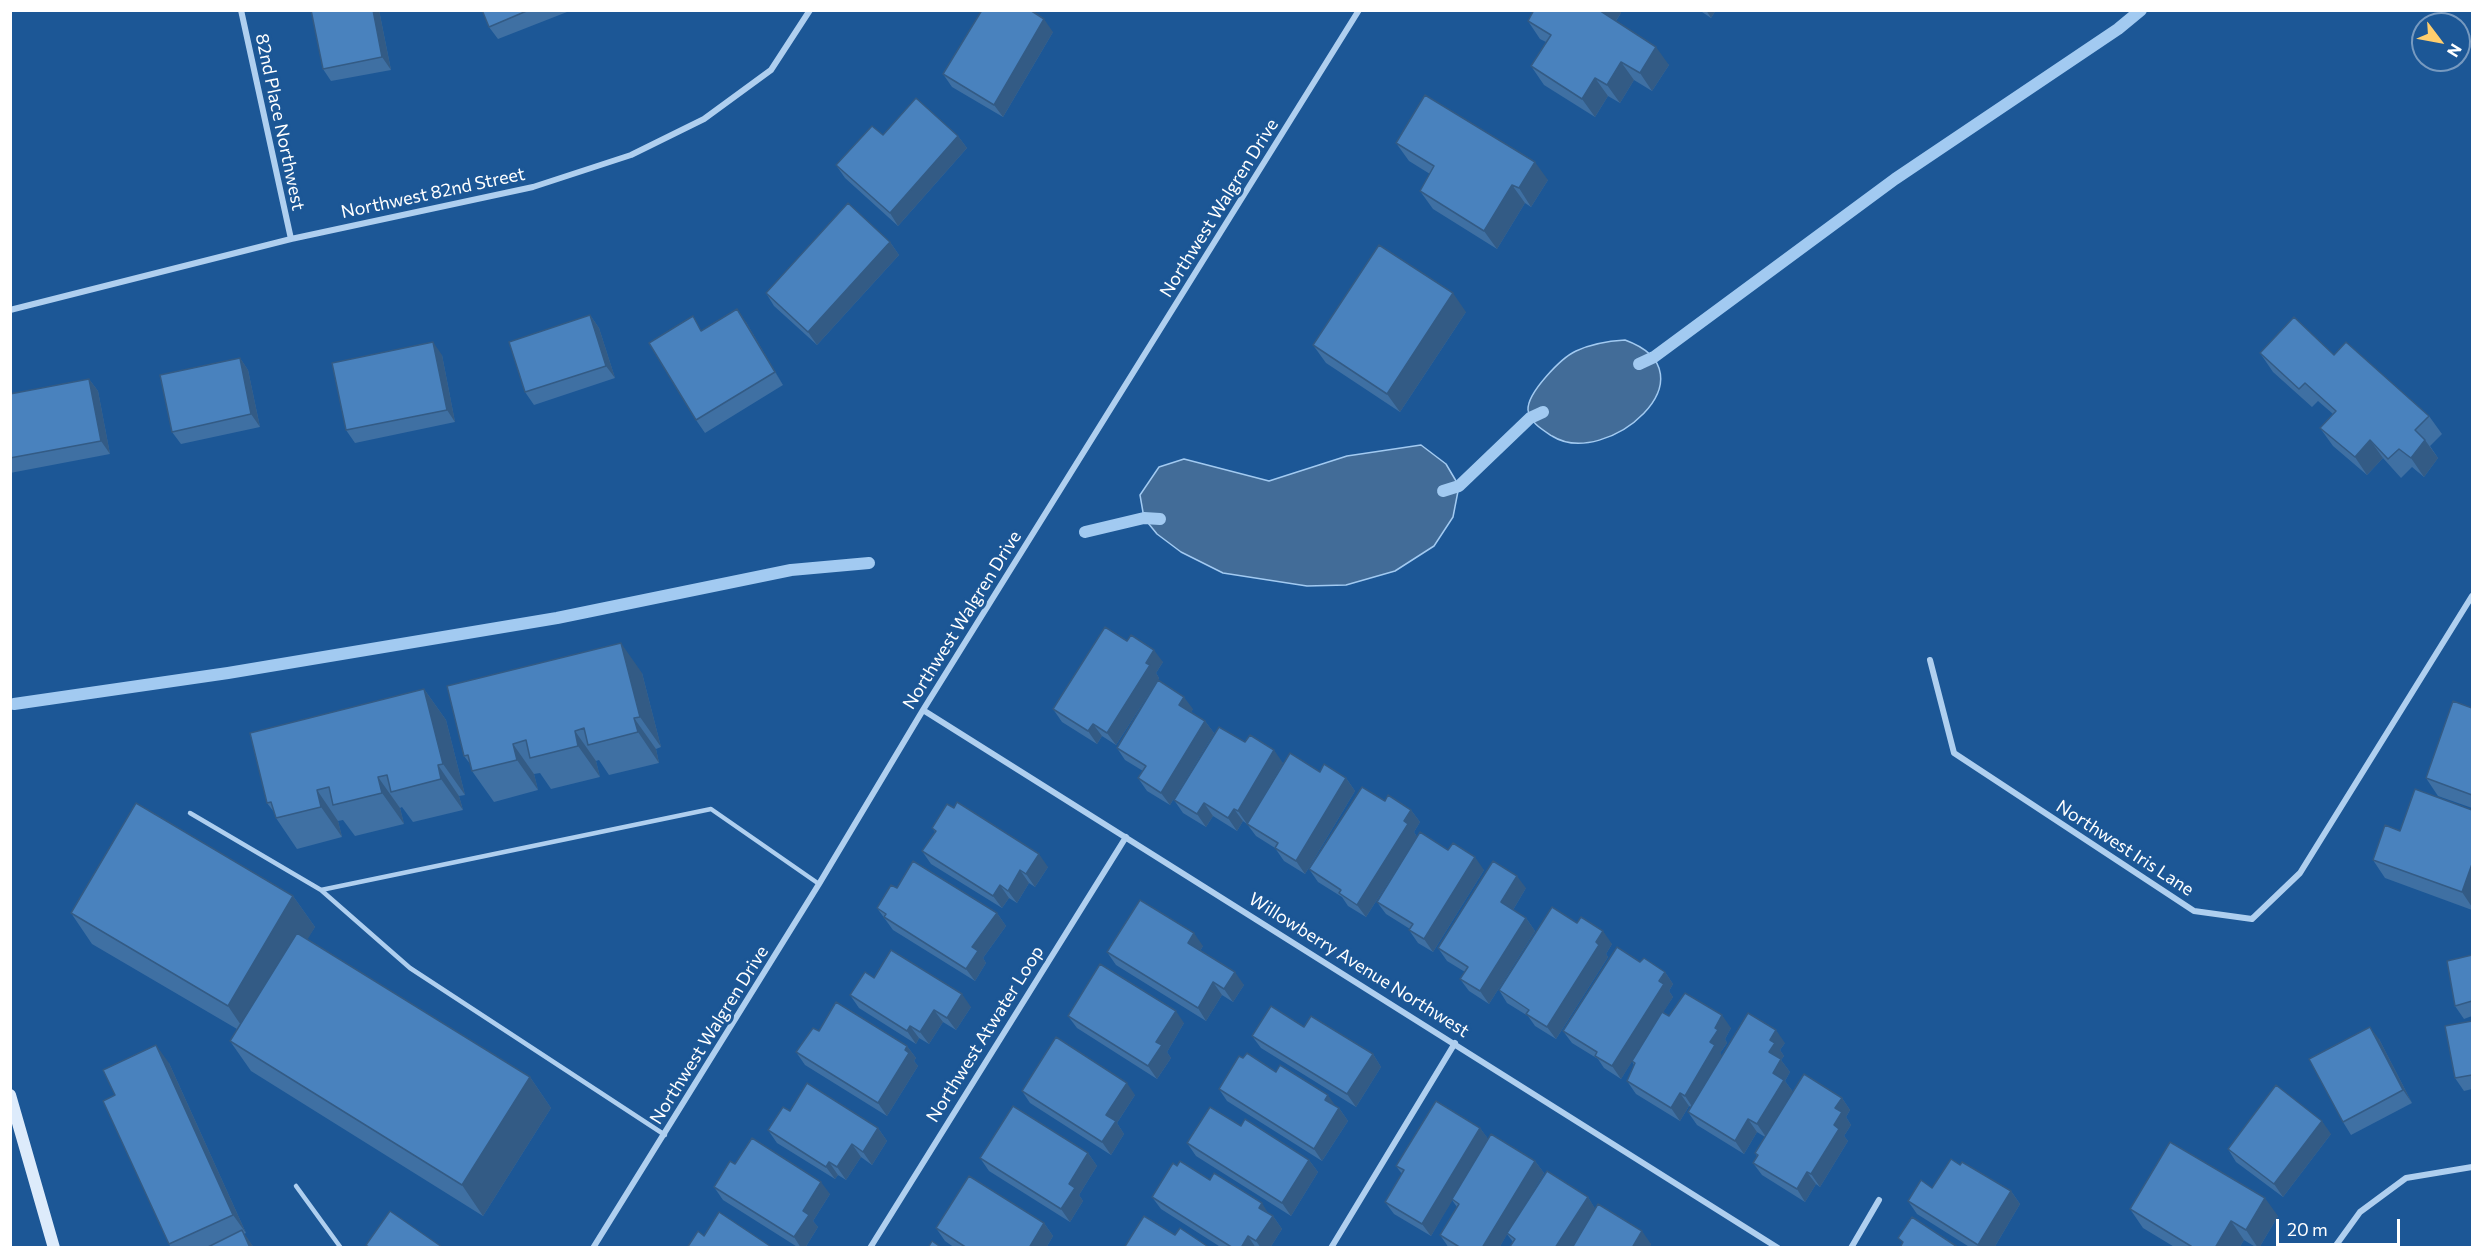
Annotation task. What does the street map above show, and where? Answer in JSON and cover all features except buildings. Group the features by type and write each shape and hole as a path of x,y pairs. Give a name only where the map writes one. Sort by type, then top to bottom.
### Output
{"street":[{"name":"82nd Place Northwest","path":"241,10 291,239"},
{"name":"Northwest 82nd Street","path":"10,310 291,239 533,187 630,155 704,119 771,70 810,10"},
{"name":"Northwest Walgren Drive","path":"593,1248 819,884 923,710 1359,10"},
{"name":"Northwest Iris Lane","path":"1930,660 1954,753 2194,911 2252,919 2300,873 2472,596"},
{"name":"Willowberry Avenue Northwest","path":"923,710 1778,1248"},
{"name":"Northwest Atwater Loop","path":"870,1248 1126,837"},
{"path":"1331,1248 1455,1043"},
{"path":"10,1095 54,1248"},
{"path":"2334,1248 2361,1212 2406,1178 2472,1167"},
{"path":"1851,1248 1880,1200"}],"lane":[{"path":"321,890 711,809 819,884"},
{"path":"190,813 321,890 410,968 664,1135"},
{"path":"296,1186 341,1248"}],"water":[{"path":"1625,340 1651,355 1660,374 1657,394 1644,413 1623,430 1599,440 1574,443 1552,436 1534,422 1529,415 1529,403 1546,377 1562,361 1588,346"},
{"path":"1421,445 1446,464 1459,486 1453,517 1434,546 1395,571 1346,585 1307,586 1223,573 1181,552 1157,534 1144,518 1140,495 1159,467 1184,459 1269,481 1347,456"}],"waterway":[{"path":"1639,364 1654,357 1895,179 2118,29 2141,10"},
{"path":"1443,491 1459,486 1530,418 1543,412"},
{"path":"1085,532 1144,518 1160,519"},
{"path":"14,704 228,673 557,618 791,570 869,563"}]}
